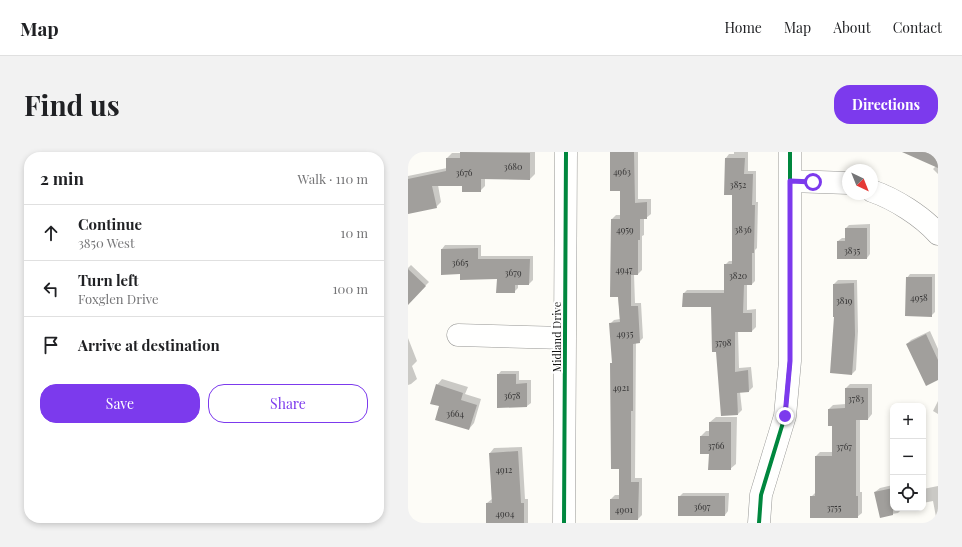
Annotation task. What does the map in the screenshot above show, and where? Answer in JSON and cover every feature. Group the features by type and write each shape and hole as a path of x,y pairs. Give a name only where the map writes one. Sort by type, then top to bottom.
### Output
{"street":[{"name":"Midland Drive","path":"564,523 566,152"},
{"path":"759,523 761,495 785,416 790,361 790,152"},
{"path":"790,181 842,183"},
{"path":"878,193 886,196 928,223 938,234"},
{"path":"458,335 565,338"}],"building":[{"path":"460,152 530,153 530,180 481,179 481,192 462,192 462,186 432,186 437,208 408,214 408,179 446,171 446,158 460,158"},
{"path":"610,152 634,152 635,203 647,202 647,219 640,219 640,240 638,240 638,275 631,275 631,306 638,306 640,343 633,344 633,411 631,411 631,482 639,482 638,520 610,520 610,499 619,499 619,469 611,469 610,363 612,363 609,323 620,322 618,297 610,297 611,219 620,219 620,191 610,191"},
{"path":"902,152 938,152 938,168"},
{"path":"725,158 745,158 744,174 753,174 752,205 755,205 752,285 744,285 743,313 752,313 752,332 735,332 735,372 748,370 749,392 737,393 738,415 721,416 716,352 712,352 711,307 682,307 683,293 724,293 724,264 732,264 732,195 724,195"},
{"path":"845,228 867,228 867,259 837,259 837,241 845,241"},
{"path":"478,248 478,259 530,259 529,285 515,285 515,293 496,293 497,279 460,280 460,274 441,275 441,249"},
{"path":"408,269 426,286 408,305"},
{"path":"906,277 932,277 932,317 905,316"},
{"path":"854,283 855,335 852,375 830,373 834,317 833,284"},
{"path":"926,334 938,360 938,380 926,386 906,344"},
{"path":"497,374 516,374 516,384 527,383 527,407 497,408"},
{"path":"436,384 463,393 461,400 477,405 469,430 435,420 439,406 430,404"},
{"path":"845,388 868,388 868,420 856,420 856,496 858,496 858,518 810,518 810,496 815,496 815,456 832,456 832,426 828,426 828,409 845,408"},
{"path":"709,422 731,422 731,470 708,470 709,454 700,454 700,436 709,436"},
{"path":"518,451 521,503 524,503 524,523 486,523 486,503 492,503 489,453"},
{"path":"890,489 890,511 893,511 893,515 880,518 874,492"},
{"path":"678,496 725,496 725,516 678,516"}],"cycle path":[{"path":"564,523 566,152"},
{"path":"759,523 761,495 785,416 790,361 790,152"}],"route":[{"path":"785,416 790,361 790,181 813,182"}]}
